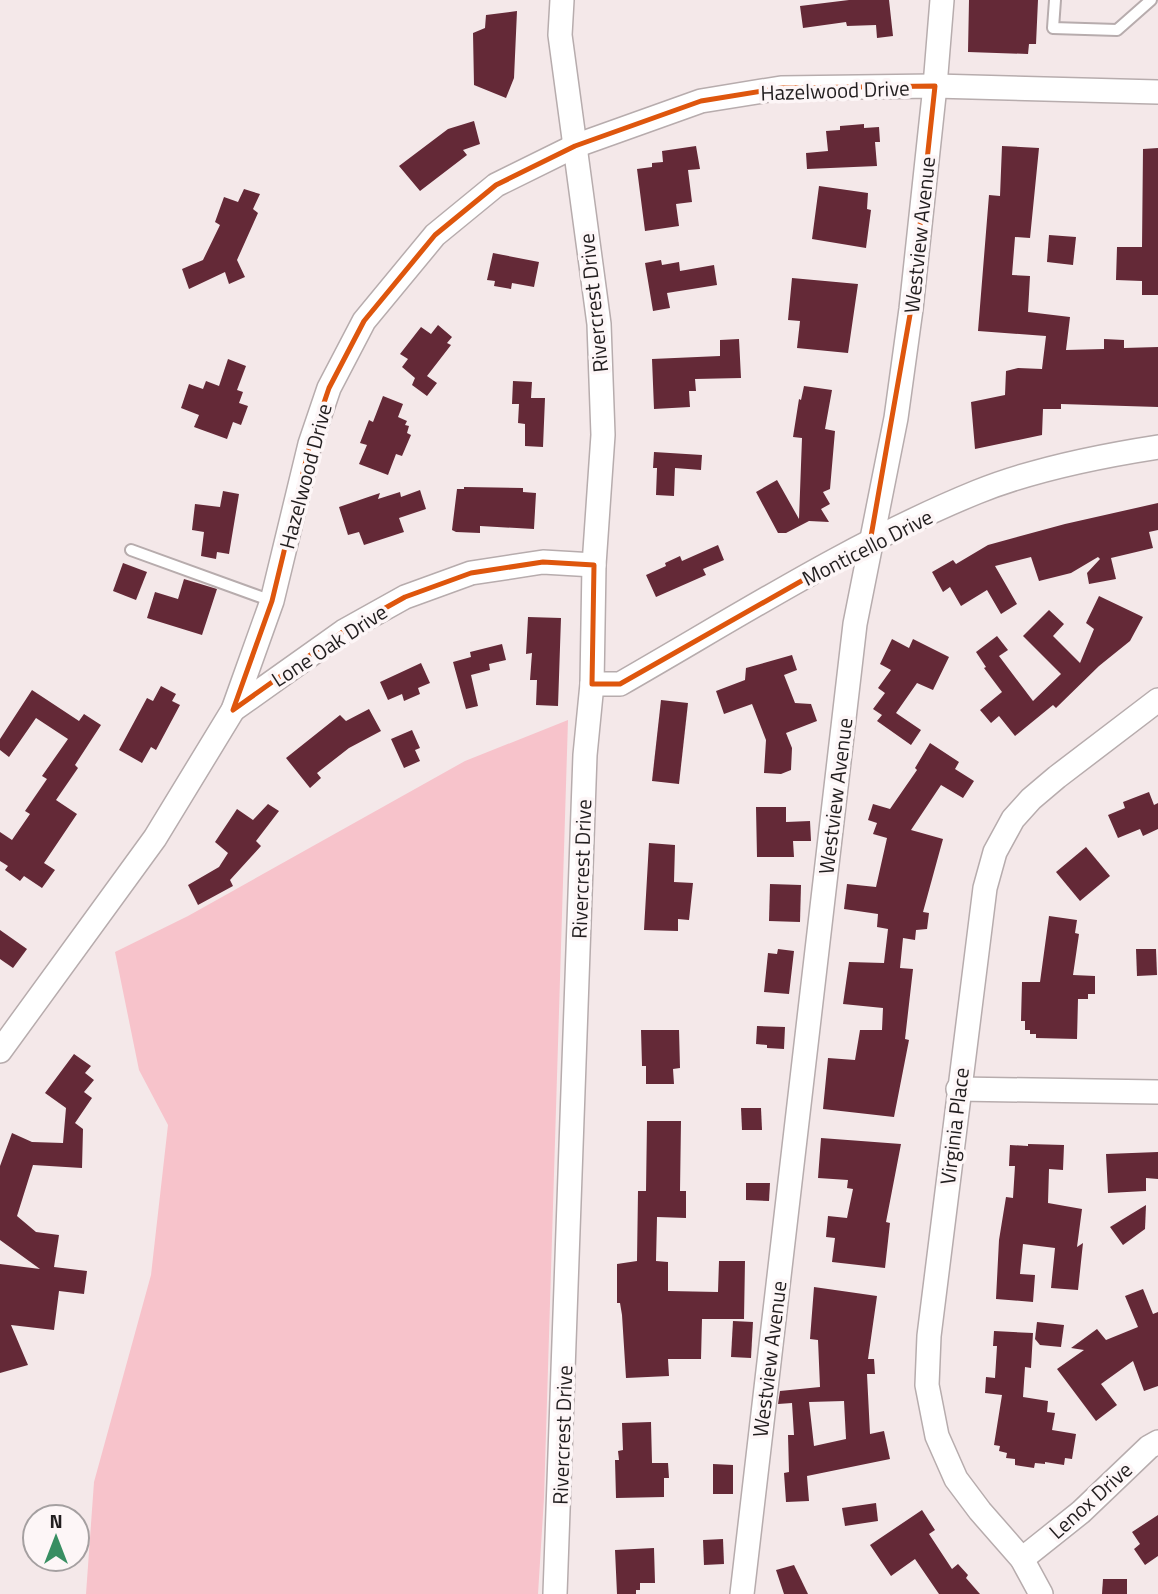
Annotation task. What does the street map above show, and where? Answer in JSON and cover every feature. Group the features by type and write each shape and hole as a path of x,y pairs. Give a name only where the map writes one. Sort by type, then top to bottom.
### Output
{"street":[{"name":"Rivercrest Drive","path":"555,1594 585,755 592,684 594,565 603,435 599,324 560,35 562,0"},
{"name":"Westview Avenue","path":"742,1594 855,624 908,336 942,0"},
{"name":"Hazelwood Drive","path":"0,1051 155,838 233,710 272,601 310,444 329,388 364,321 435,235 496,185 575,145 701,101 781,88 935,86 1158,92"},
{"name":"Monticello Drive","path":"592,684 620,684 870,542 979,491 1072,463 1158,447"},
{"name":"Lone Oak Drive","path":"233,710 344,631 405,597 471,573 543,562 594,565"},
{"name":"Virginia Place","path":"1041,1594 1022,1559 979,1511 956,1479 937,1436 927,1385 929,1336 958,1089 985,888 995,852 1013,819 1031,799 1158,700"},
{"path":"958,1089 1158,1092"},
{"name":"Lenox Drive","path":"1022,1559 1081,1512 1149,1447 1158,1442"}],"lane":[{"path":"1055,0 1053,28 1117,30 1151,0"},
{"path":"131,550 272,601"}],"highlighted area":[{"path":"935,86 911,309 870,542 620,684 592,684 594,565 543,562 471,573 405,597 344,631 233,710 272,601 310,444 329,388 364,321 435,235 496,185 575,146 701,101 781,88"}],"shaded area":[{"path":"568,720 544,1498 538,1594 86,1594 88,1573 91,1573 94,1482 151,1275 168,1125 139,1070 115,952 188,916 465,761"}],"building":[{"path":"849,0 889,0 893,36 877,38 876,25 847,26 846,22 803,28 800,6"},
{"path":"969,0 1038,0 1036,44 1029,44 1028,54 968,52"},
{"path":"517,11 514,78 506,98 474,85 473,33 485,28 486,15"},
{"path":"474,121 480,144 463,150 467,155 420,191 399,166 448,129"},
{"path":"864,124 864,128 879,127 880,142 875,142 877,166 807,169 806,153 828,151 826,131 840,130 840,126"},
{"path":"696,146 700,169 688,170 692,202 676,204 679,226 645,231 637,169 663,162 662,151"},
{"path":"1002,146 1039,148 1030,238 1015,237 1012,275 1030,276 1028,312 1070,317 1066,350 1104,349 1104,339 1124,340 1124,348 1158,347 1158,407 1061,404 1061,409 1043,409 1042,435 975,449 971,402 1005,395 1006,371 1018,368 1042,369 1046,336 978,331 989,195 1000,196"},
{"path":"1158,148 1158,295 1142,295 1142,281 1116,280 1117,247 1142,247 1143,149"},
{"path":"819,186 868,193 867,209 871,210 866,248 812,239"},
{"path":"244,189 260,194 253,209 258,213 237,260 245,277 229,284 225,272 189,289 182,269 203,260 220,225 215,222 224,197 238,202"},
{"path":"1049,235 1076,237 1073,265 1047,262"},
{"path":"493,253 539,262 534,287 512,283 511,289 494,286 495,281 487,280"},
{"path":"661,260 662,265 679,262 680,271 714,265 717,285 667,293 670,308 653,311 645,263"},
{"path":"792,278 858,284 848,353 797,348 800,321 788,320"},
{"path":"438,325 452,337 447,343 451,345 427,376 437,383 427,396 412,385 415,378 402,367 408,359 400,354 421,327 431,334"},
{"path":"739,339 741,378 695,379 696,391 689,391 690,407 654,409 652,359 720,356 720,340"},
{"path":"228,359 246,366 237,390 243,392 239,403 248,406 241,425 233,422 227,439 194,427 199,415 181,408 189,384 203,389 206,381 219,386"},
{"path":"513,381 532,382 531,398 545,398 543,447 525,446 525,424 518,423 519,404 512,404"},
{"path":"804,386 832,390 825,429 835,431 830,489 823,492 830,504 821,509 829,522 809,521 786,533 778,533 756,492 777,480 799,519 802,438 793,437 799,399 801,400"},
{"path":"383,396 403,404 398,417 407,421 407,433 411,435 402,456 396,454 388,475 359,464 367,445 360,443 369,420 373,422"},
{"path":"654,452 702,455 701,470 675,468 674,496 656,495 657,468 653,468"},
{"path":"523,488 523,492 536,493 534,529 480,526 480,533 452,530 457,489"},
{"path":"420,490 426,509 399,518 404,532 364,545 359,532 348,535 339,507 380,493 378,499 400,492 401,497"},
{"path":"223,491 239,494 229,554 217,552 216,559 201,556 204,532 192,530 195,504 220,507"},
{"path":"1158,503 1158,530 1149,532 1153,548 1111,558 1116,579 1089,584 1087,573 1100,559 1098,557 1071,573 1039,581 1031,557 995,566 1017,604 1001,614 987,590 961,606 950,587 943,592 932,572 953,560 956,564 988,545"},
{"path":"718,545 724,560 703,569 706,575 656,597 646,575 680,556 682,561"},
{"path":"123,563 147,572 136,600 113,591"},
{"path":"184,579 217,589 202,635 147,618 155,592 178,599"},
{"path":"1099,596 1143,617 1130,641 1099,666 1056,708 1053,705 1015,736 999,716 991,723 980,710 1002,692 976,652 997,636 1008,650 999,656 1033,701 1061,674 1023,636 1049,610 1064,624 1053,636 1080,663 1094,629 1086,623"},
{"path":"528,617 561,618 558,706 536,705 537,680 530,680 532,653 526,654"},
{"path":"892,639 909,648 913,639 949,657 933,690 917,683 896,713 921,730 911,745 877,721 882,715 873,709 885,693 878,688 891,670 880,664"},
{"path":"502,644 506,660 489,664 490,670 471,675 478,706 466,709 453,662 471,657 470,652"},
{"path":"792,655 797,670 784,675 795,703 811,704 817,721 786,733 792,748 791,770 781,774 764,773 766,740 752,704 724,714 716,691 745,680 746,668"},
{"path":"421,663 430,683 418,688 420,694 404,701 402,694 388,700 380,682"},
{"path":"161,686 176,694 172,701 180,705 156,750 151,747 142,763 119,750 147,698 153,701"},
{"path":"32,690 79,721 84,714 101,725 75,765 78,768 56,800 77,814 44,863 55,870 42,888 24,876 20,881 5,870 8,866 0,861 0,832 12,840 30,814 25,811 47,779 42,776 68,739 36,718 9,757 0,750 0,739"},
{"path":"661,700 688,703 679,784 652,781"},
{"path":"369,709 381,731 349,748 317,773 321,778 310,788 286,758 340,715 346,721"},
{"path":"412,730 420,748 415,750 420,761 404,768 391,739"},
{"path":"930,743 959,762 955,769 974,781 963,798 941,785 911,830 943,839 923,912 929,913 927,929 916,930 915,940 903,938 900,968 913,969 905,1039 909,1040 894,1117 823,1109 828,1058 855,1060 860,1030 882,1030 883,1008 843,1004 849,962 884,963 888,929 877,927 878,914 844,909 847,884 876,887 887,838 873,834 877,823 868,820 873,804 890,809 917,770 915,768"},
{"path":"1149,792 1154,805 1158,803 1158,829 1143,836 1140,829 1118,838 1108,815 1125,808 1123,802"},
{"path":"268,804 279,811 256,841 261,846 230,880 233,886 198,905 188,885 219,867 228,853 215,842 237,809 253,820"},
{"path":"756,807 786,807 786,822 810,821 811,841 793,841 794,857 757,857"},
{"path":"649,843 675,845 674,882 693,883 689,920 678,919 678,931 644,930"},
{"path":"1086,847 1110,876 1080,901 1056,872"},
{"path":"770,884 801,885 800,922 769,921"},
{"path":"1049,916 1077,920 1075,933 1079,934 1073,975 1095,976 1095,994 1088,994 1088,999 1078,999 1077,1039 1036,1038 1036,1034 1025,1030 1025,1021 1021,1021 1022,982 1040,982"},
{"path":"0,930 27,949 13,968 0,959"},
{"path":"778,949 794,951 789,994 764,992 768,953 777,954"},
{"path":"1136,949 1156,949 1157,975 1137,976"},
{"path":"757,1026 785,1027 784,1049 756,1044"},
{"path":"641,1030 679,1030 680,1068 673,1069 674,1084 646,1084 646,1066 642,1066"},
{"path":"74,1054 91,1066 85,1073 94,1080 84,1092 92,1098 75,1123 83,1129 82,1168 33,1165 17,1216 36,1232 59,1235 54,1267 87,1271 84,1294 59,1291 54,1330 11,1325 28,1365 0,1373 0,1264 40,1269 0,1240 0,1166 12,1133 32,1142 63,1143 66,1108 45,1093"},
{"path":"741,1108 761,1108 762,1130 742,1130"},
{"path":"647,1121 681,1121 680,1191 686,1191 686,1218 657,1217 656,1261 668,1262 668,1291 718,1292 719,1261 745,1261 744,1319 702,1319 701,1359 668,1359 669,1376 626,1378 622,1315 620,1303 617,1303 617,1264 637,1261 638,1191 646,1191"},
{"path":"821,1138 901,1144 886,1222 890,1223 885,1268 832,1262 835,1238 826,1237 828,1216 847,1218 853,1189 847,1188 848,1180 818,1178"},
{"path":"1010,1145 1064,1145 1063,1170 1049,1169 1048,1203 1082,1209 1077,1247 1083,1243 1078,1290 1051,1288 1055,1248 1023,1244 1020,1274 1035,1275 1033,1302 996,1299 999,1240 1006,1197 1013,1198 1015,1166 1009,1166"},
{"path":"1158,1152 1158,1179 1146,1178 1146,1191 1108,1193 1106,1154"},
{"path":"746,1183 770,1183 769,1201 746,1200"},
{"path":"1146,1205 1145,1229 1123,1245 1110,1227"},
{"path":"814,1287 877,1296 868,1359 874,1359 875,1374 867,1374 870,1434 884,1431 890,1459 807,1476 809,1501 786,1502 784,1473 789,1472 788,1435 794,1435 792,1403 778,1404 780,1391 820,1387 818,1340 810,1339","holes":["844,1401 846,1439 814,1446 809,1402"]},
{"path":"1143,1289 1153,1314 1158,1312 1158,1386 1144,1391 1133,1361 1101,1384 1117,1405 1096,1421 1057,1369 1084,1350 1071,1348 1097,1329 1106,1340 1138,1327 1125,1296"},
{"path":"733,1321 753,1322 751,1358 731,1357"},
{"path":"1037,1322 1064,1325 1061,1347 1040,1345 1035,1339"},
{"path":"994,1331 1033,1333 1031,1368 1025,1367 1023,1397 1048,1401 1047,1412 1055,1413 1052,1430 1076,1434 1072,1459 1065,1458 1064,1465 1035,1463 1034,1468 1015,1465 1015,1459 1006,1458 1007,1453 999,1451 1000,1446 994,1445 1002,1395 985,1393 986,1377 995,1378 997,1346 993,1346"},
{"path":"651,1422 652,1463 668,1463 669,1478 664,1478 664,1497 616,1498 615,1460 619,1460 618,1451 623,1450 622,1423"},
{"path":"713,1464 733,1465 733,1494 713,1494"},
{"path":"876,1503 878,1521 845,1526 842,1508"},
{"path":"922,1510 935,1530 929,1534 952,1569 958,1564 980,1594 939,1594 915,1559 891,1576 870,1545"},
{"path":"1158,1515 1158,1556 1145,1565 1134,1549 1140,1544 1132,1532"},
{"path":"723,1539 724,1564 704,1565 703,1540"},
{"path":"654,1548 655,1583 640,1583 640,1590 636,1590 636,1594 617,1594 615,1550"},
{"path":"794,1565 808,1594 784,1594 776,1570"},
{"path":"1103,1579 1127,1579 1127,1594 1102,1594"}]}
